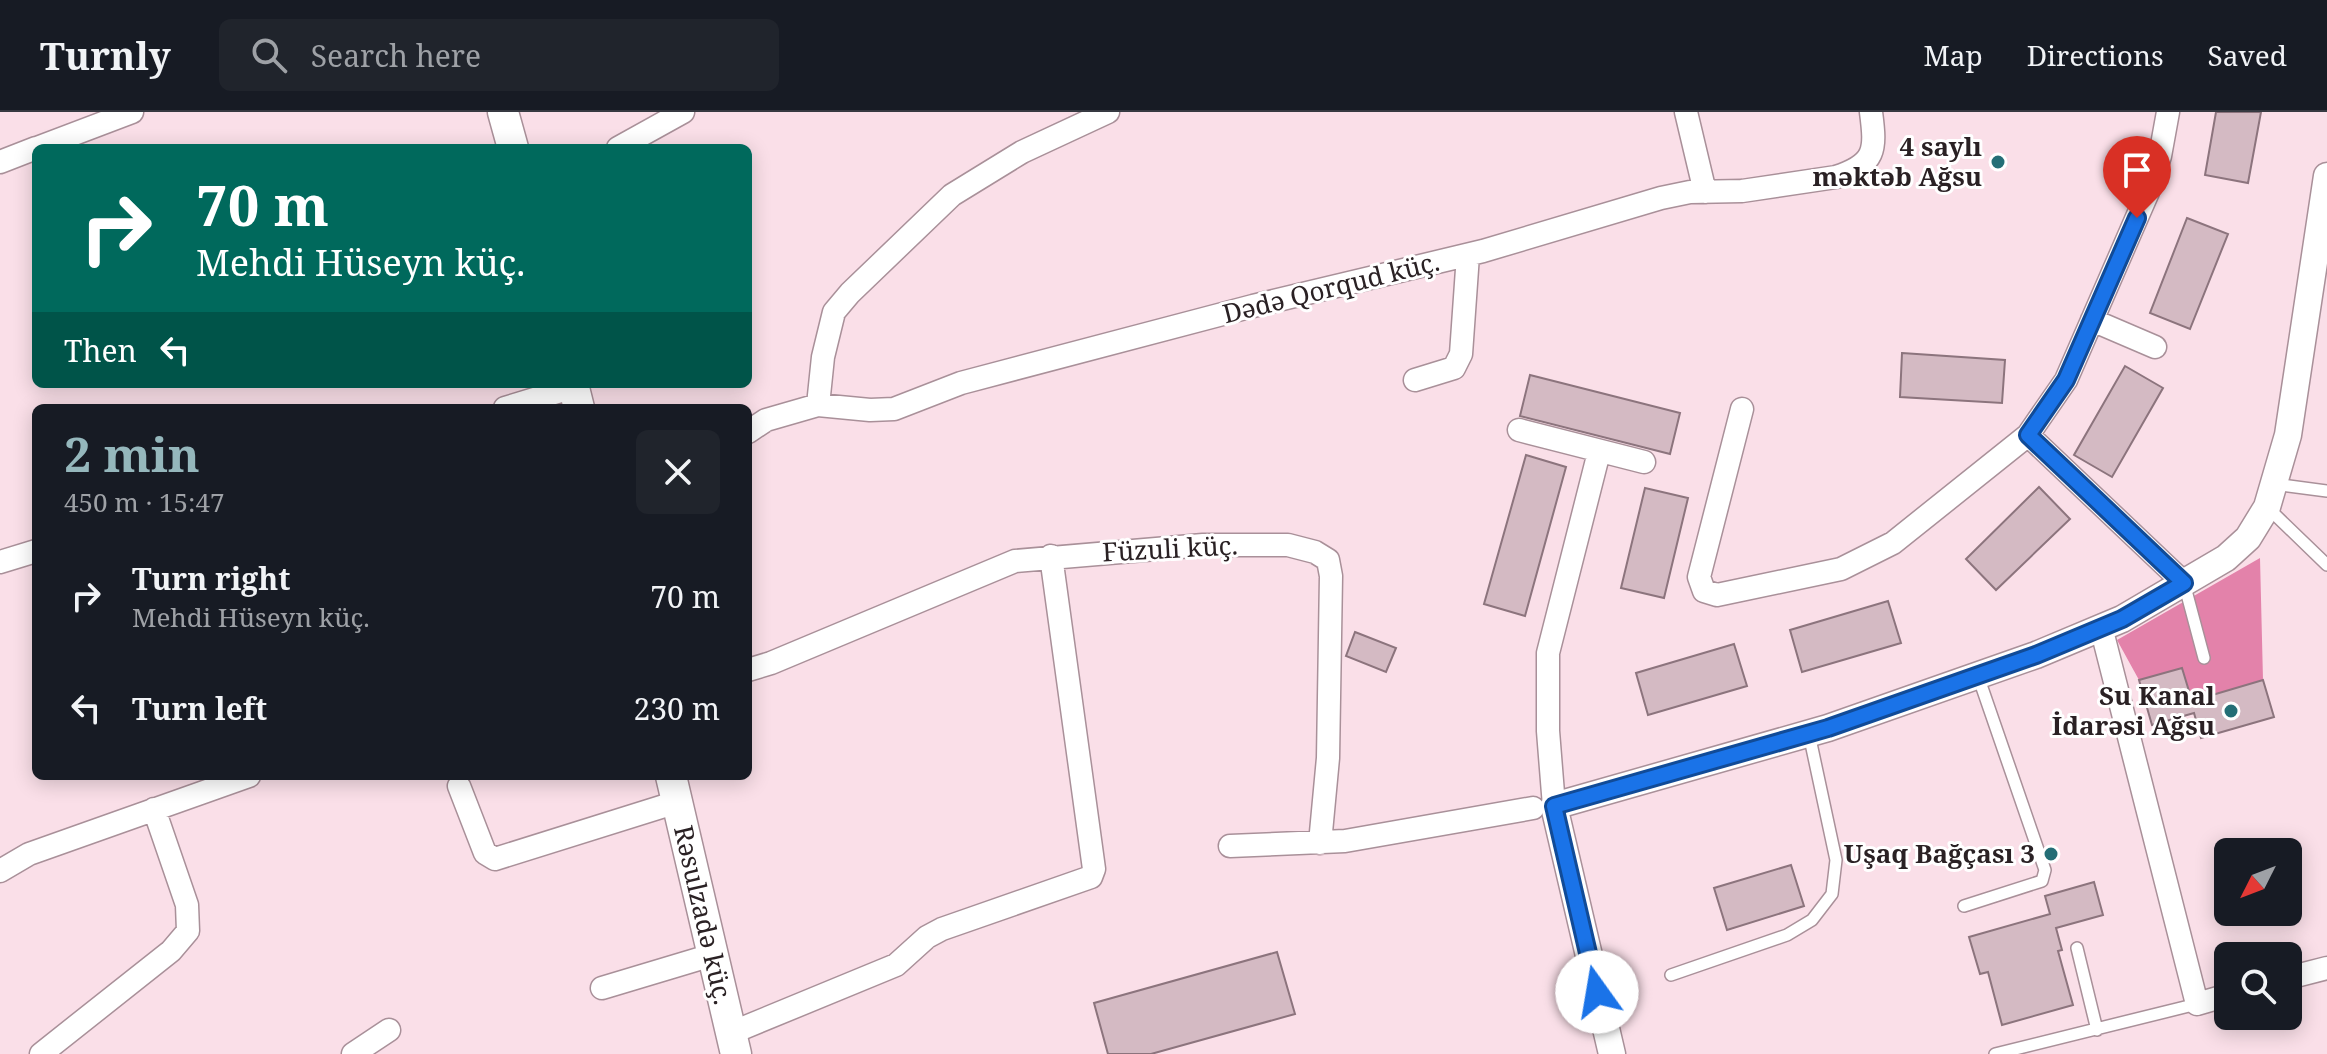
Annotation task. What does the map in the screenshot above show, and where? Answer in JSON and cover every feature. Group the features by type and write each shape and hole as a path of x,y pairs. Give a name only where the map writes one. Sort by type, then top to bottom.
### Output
{"main road":[{"path":"503,112 512,144"},
{"name":"Rəsulzadə küç.","path":"674,789 734,1043"}],"street":[{"path":"47,144 132,112"},
{"path":"625,144 683,112"},
{"path":"818,405 823,357 834,312 850,293 952,195 1022,152 1108,112"},
{"path":"1686,112 1705,192"},
{"name":"Dədə Qorqud küç.","path":"752,429 766,420 818,405 894,409 961,383 1253,306 1468,255 1661,198 1690,192 1742,191 1836,177 1865,162 1875,144 1871,112"},
{"path":"1742,409 1699,577 1704,591 1717,595 1841,569 1893,543 2028,435 2066,380 2148,192 2160,156 2168,112"},
{"path":"0,162 32,150"},
{"path":"1230,846 1345,841 1544,807 1809,734 2036,655 2122,619 2226,558 2248,538 2270,496 2288,435 2327,176"},
{"path":"1415,380 1454,368 1461,354 1468,255"},
{"path":"2092,320 2155,347"},
{"path":"524,404 575,393"},
{"path":"1519,430 1644,462"},
{"path":"2028,435 2184,583"},
{"path":"1599,452 1548,653 1544,807 1612,1054"},
{"name":"Füzuli küç.","path":"752,669 1015,561 1203,545 1288,545 1315,552 1328,560 1331,576 1328,758 1320,843"},
{"path":"0,562 32,552"},
{"path":"734,1043 896,965 927,937 942,929 1091,877 1094,869 1051,556"},
{"path":"2101,627 2197,1004 2214,999"},
{"path":"0,871 29,854 237,780"},
{"path":"459,786 485,853 495,859 674,789"},
{"path":"41,1054 171,951 188,931 187,905 154,809"},
{"path":"602,988 712,955"},
{"path":"2302,974 2327,968"},
{"path":"353,1054 389,1030"}],"lane":[{"path":"2270,496 2327,491"},
{"path":"2270,496 2327,565"},
{"path":"2184,583 2204,658"},
{"path":"1964,906 2042,881 2045,870 1977,676"},
{"path":"1671,975 1787,935 1812,920 1832,894 1836,860 1809,734"},
{"path":"2077,948 2097,1030"},
{"path":"1995,1054 2197,1004"}],"shaded area":[{"path":"2260,558 2263,680 2192,701 2182,668 2139,680 2117,640"}],"building":[{"path":"2216,112 2261,112 2248,183 2205,175"},
{"path":"2187,218 2228,234 2190,329 2150,313"},
{"path":"1902,353 2005,360 2002,403 1900,397"},
{"path":"2125,366 2163,388 2112,477 2074,455"},
{"path":"1530,375 1680,413 1670,454 1520,416"},
{"path":"1526,455 1566,467 1525,616 1484,604"},
{"path":"2039,487 2070,519 1996,590 1966,559"},
{"path":"1645,488 1688,498 1664,598 1621,588"},
{"path":"1888,601 1901,643 1802,672 1790,630"},
{"path":"1355,632 1396,648 1386,672 1346,656"},
{"path":"1734,644 1747,686 1648,715 1636,673"},
{"path":"2182,668 2192,701 2263,680 2274,717 2201,738 2194,713 2152,725 2139,680"},
{"path":"1791,865 1804,906 1727,930 1714,888"},
{"path":"2094,882 2103,915 2056,928 2062,950 2058,951 2073,1005 2002,1025 1988,972 1980,974 1969,937 2050,914 2045,896"},
{"path":"1277,952 1295,1014 1151,1054 1108,1054 1094,1003"}],"place":[{"name":"4 saylı məktəb Ağsu","path":"1998,162"},
{"name":"Su Kanal İdarəsi Ağsu","path":"2231,711"},
{"name":"Uşaq Bağçası 3","path":"2051,854"}],"route":[{"path":"1597,992 1554,806 1828,728 2036,655 2122,619 2184,583 2028,435 2066,380 2137,218"}]}
